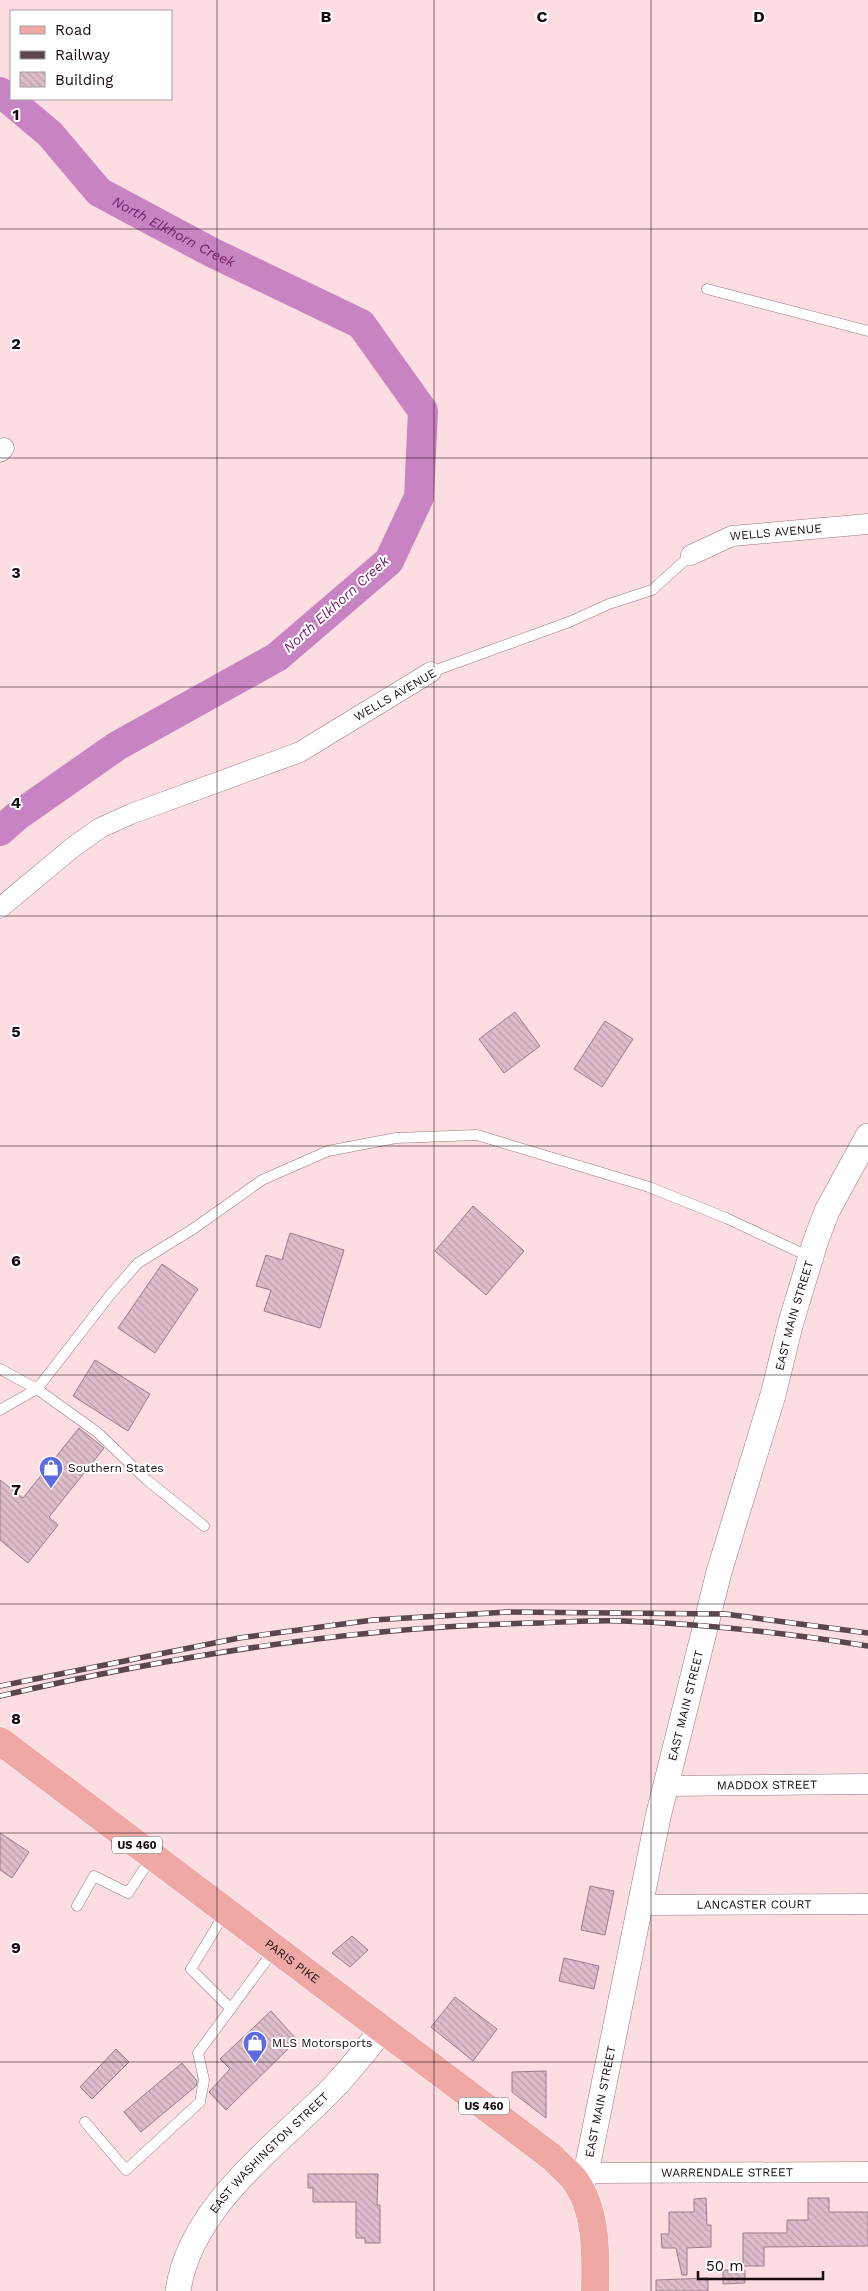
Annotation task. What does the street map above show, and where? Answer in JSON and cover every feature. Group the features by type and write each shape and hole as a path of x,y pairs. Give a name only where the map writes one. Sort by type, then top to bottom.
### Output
{"main road":[{"name":"PARIS PIKE","path":"0,1741 553,2158 572,2177 583,2181"},
{"name":"US 460","path":"583,2181 591,2220 595,2291"}],"street":[{"name":"WELLS AVENUE","path":"691,555 732,536 868,524"},
{"name":"WELLS AVENUE","path":"0,908 72,848 100,828 131,814 300,752 431,672"},
{"name":"EAST MAIN STREET","path":"583,2181 666,1786 719,1572 770,1403 810,1257 827,1211 868,1136"},
{"name":"MADDOX STREET","path":"666,1786 868,1784"},
{"name":"LANCASTER COURT","path":"640,1905 868,1904"},
{"name":"EAST WASHINGTON STREET","path":"178,2291 188,2255 220,2199 335,2086 383,2029"},
{"name":"WARRENDALE STREET","path":"583,2181 868,2172"}],"lane":[{"path":"707,289 868,331"},
{"name":"WELLS AVENUE","path":"431,672 569,622 609,604 652,590 691,555"},
{"path":"0,1410 37,1389 110,1295 138,1263 193,1229 262,1180 328,1151 396,1138 477,1135 649,1187 726,1218 810,1257"},
{"path":"0,1369 37,1389 97,1432 148,1480 204,1526"},
{"path":"77,1906 94,1876 128,1893 153,1856"},
{"path":"226,1912 191,1969 231,2009"},
{"path":"85,2122 126,2170 200,2102 204,2080 198,2053 274,1949"}],"building":[{"path":"515,1012 540,1046 504,1073 479,1039"},
{"path":"605,1021 633,1039 602,1087 574,1069"},
{"path":"473,1206 524,1251 486,1295 435,1251"},
{"path":"290,1233 344,1250 320,1328 264,1311 271,1290 256,1286 266,1255 282,1260"},
{"path":"162,1264 198,1289 155,1353 118,1328"},
{"path":"95,1360 150,1394 128,1431 73,1396"},
{"name":"Southern States","path":"79,1428 104,1448 49,1517 58,1525 28,1563 0,1540 0,1480 23,1498"},
{"path":"0,1833 29,1852 12,1878 0,1870"},
{"path":"590,1886 614,1891 605,1935 581,1930"},
{"path":"352,1936 368,1950 350,1967 332,1953"},
{"path":"564,1958 599,1966 594,1989 559,1981"},
{"path":"455,1997 497,2029 473,2061 431,2027"},
{"path":"271,2011 297,2040 226,2110 209,2092 230,2069 220,2059"},
{"path":"116,2049 129,2062 92,2099 80,2087"},
{"path":"182,2063 197,2081 196,2086 141,2132 124,2112"},
{"path":"546,2071 546,2118 512,2092 512,2072"},
{"path":"308,2174 378,2174 377,2205 380,2205 380,2243 365,2243 365,2238 356,2238 356,2202 313,2202 313,2188 308,2188"},
{"path":"706,2198 707,2225 711,2225 711,2247 687,2248 687,2275 682,2275 676,2248 662,2248 661,2234 669,2234 669,2212 694,2212 694,2199"},
{"path":"808,2198 829,2198 829,2212 868,2212 868,2246 764,2247 764,2266 743,2266 743,2233 787,2233 787,2220 808,2220"},
{"path":"723,2270 745,2270 745,2283 723,2284"},
{"path":"708,2278 708,2291 656,2291 656,2280"}],"waterway":[{"name":"North Elkhorn Creek","path":"0,92 50,134 99,192 211,252 361,324 423,411 419,497 389,561 277,657 117,746 17,816 0,831"}],"railway":[{"path":"0,1686 239,1638 373,1620 508,1612 725,1614 868,1633"},
{"path":"0,1696 133,1668 268,1645 403,1630 471,1625 602,1621 654,1622 746,1630 868,1646"}],"place":[{"name":"Southern States","path":"51,1489"},
{"name":"MLS Motorsports","path":"255,2064"}]}
